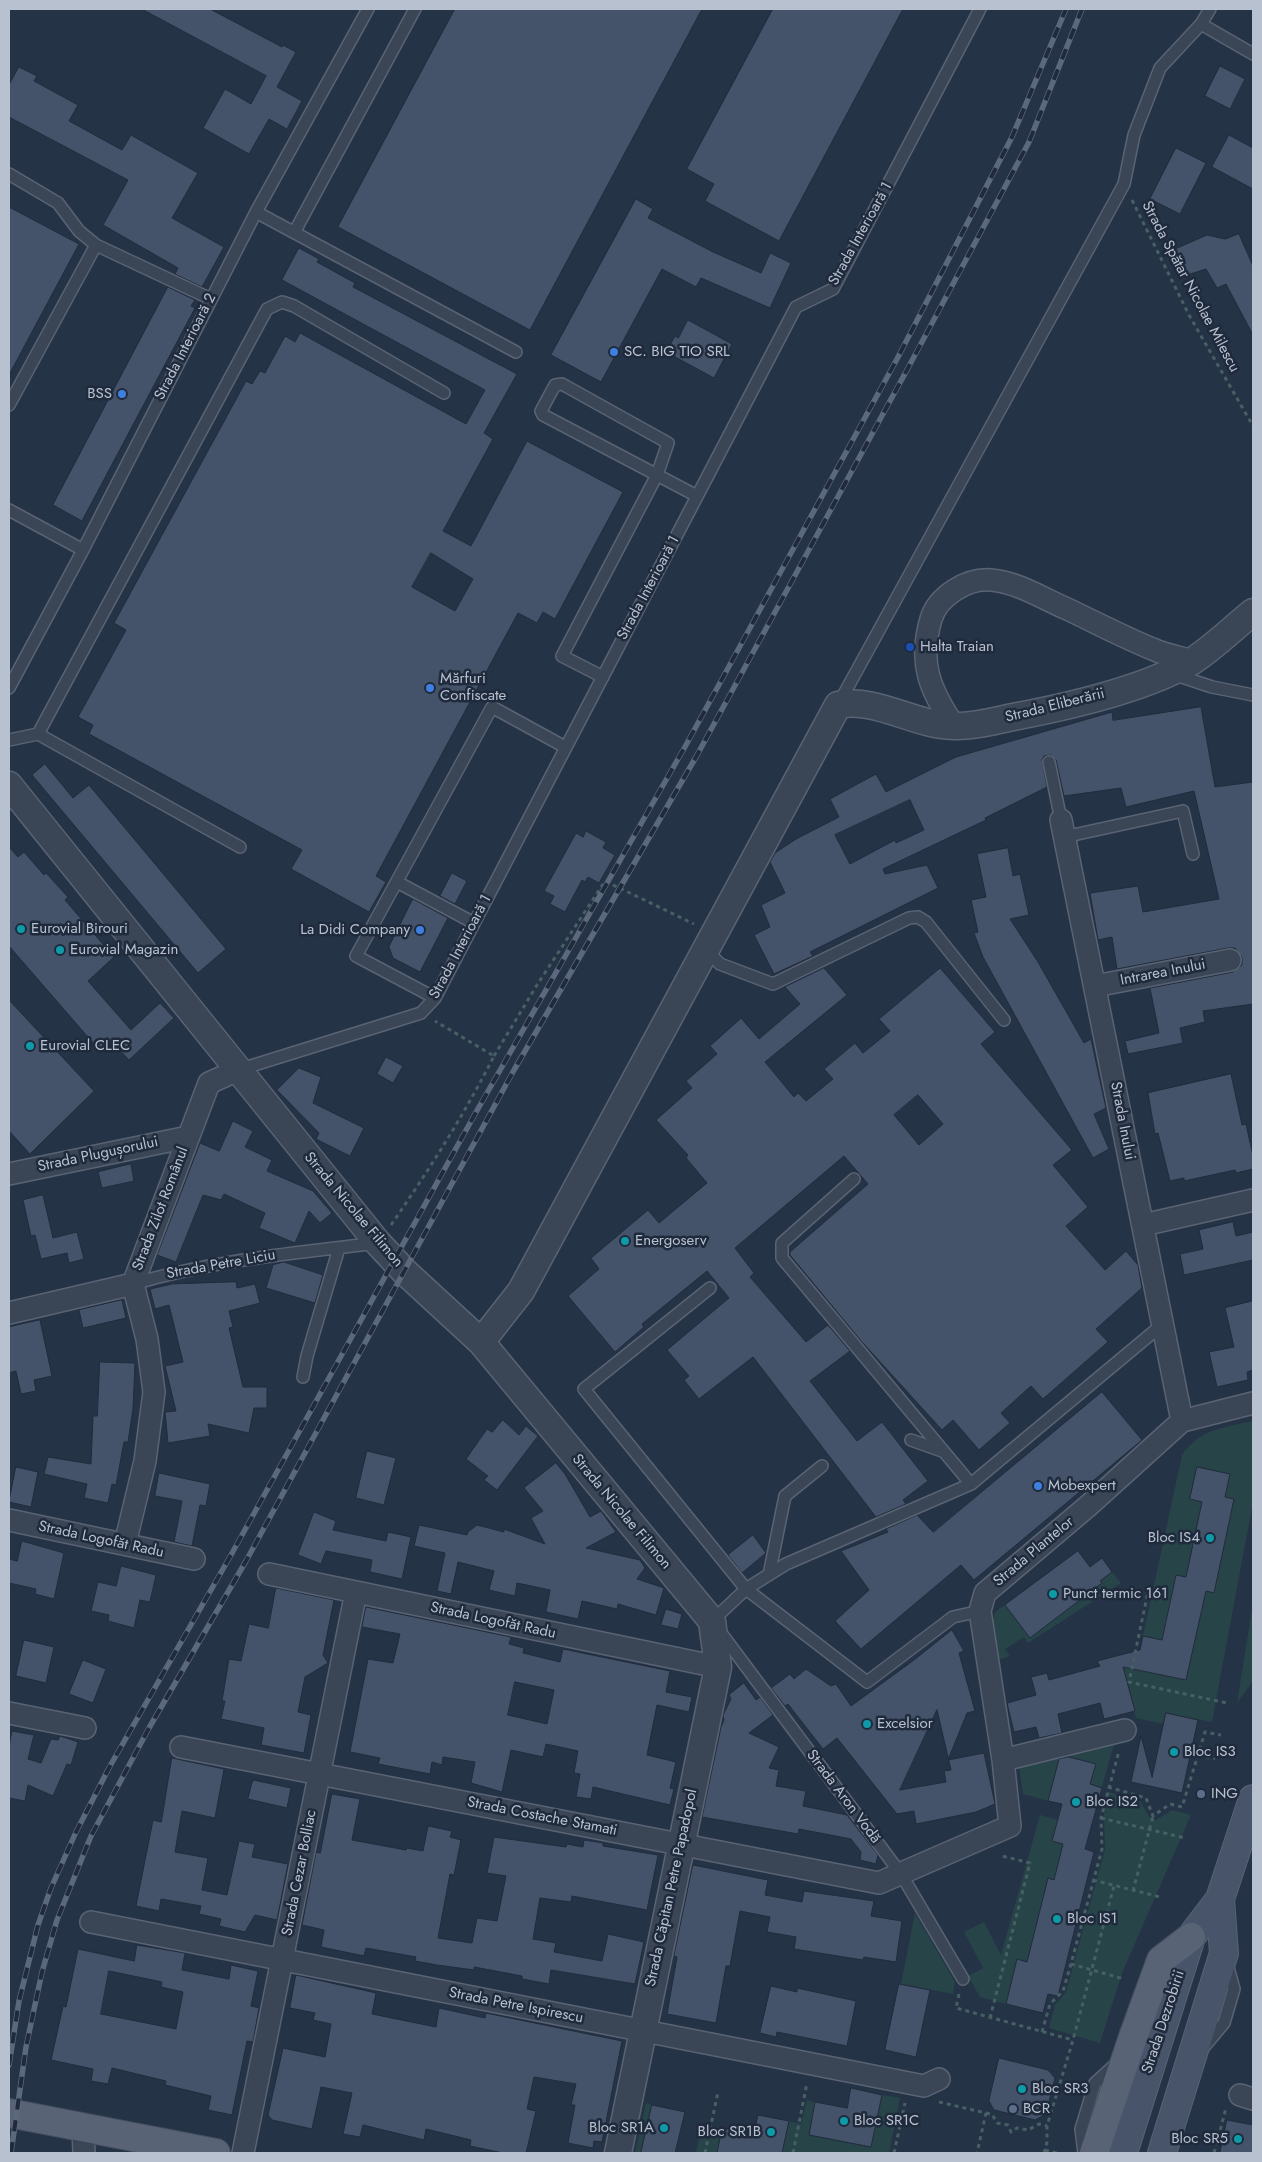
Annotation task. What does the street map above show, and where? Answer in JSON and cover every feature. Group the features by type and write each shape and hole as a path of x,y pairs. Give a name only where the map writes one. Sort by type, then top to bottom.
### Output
{"main road":[{"name":"Strada Dezrobirii","path":"1123,2153 1191,1937 1220,1899 1253,1799"},
{"name":"Strada Dezrobirii","path":"1162,2153 1224,1953 1220,1899"},
{"path":"1094,2153 1161,1960 1191,1937"},
{"path":"9,2113 84,2140 216,2153"}],"street":[{"path":"954,726 937,701 927,673 925,642 932,616 947,595 966,584 990,580 1025,589 1156,651 1192,661"},
{"name":"Strada Eliberării","path":"838,704 852,702 868,704 936,725 954,726 987,723 1038,712 1115,691 1169,673 1192,661 1253,612"},
{"path":"481,1342 521,1291 838,704"},
{"name":"Strada Nicolae Filimon","path":"9,785 378,1244 405,1272 481,1342 712,1621"},
{"name":"Strada Inului","path":"1063,828 1182,1421"},
{"name":"Intrarea Inului","path":"1095,986 1230,960"},
{"name":"Strada Zilot Românul","path":"125,1544 145,1461 154,1392 147,1339 133,1284 209,1083 238,1070"},
{"name":"Strada Plugușorului","path":"9,1174 188,1137"},
{"path":"1143,1225 1253,1200"},
{"name":"Strada Petre Liciu","path":"9,1313 133,1284"},
{"name":"Strada Plantelor","path":"980,1611 985,1593 1088,1506 1182,1421 1253,1403"},
{"name":"Strada Logofăt Radu","path":"9,1520 194,1559"},
{"name":"Strada Logofăt Radu","path":"269,1574 718,1667"},
{"name":"Strada Cezar Bolliac","path":"243,2153 356,1592"},
{"path":"980,1611 1003,1760 1125,1730"},
{"name":"Strada Căpitan Petre Papadopol","path":"618,2153 718,1667 712,1621"},
{"path":"9,1713 85,1728"},
{"name":"Strada Costache Stamati","path":"181,1747 879,1883 1010,1826 1003,1760"},
{"name":"Strada Petre Ispirescu","path":"91,1922 909,2084 924,2086 939,2079"}],"lane":[{"name":"Strada Interioară 2","path":"9,688 83,550 256,212 368,9"},
{"path":"295,232 415,9"},
{"name":"Strada Interioară 1","path":"238,1070 421,1014 435,998 796,307 833,289 980,9"},
{"path":"838,704 1124,184 1134,135 1160,68 1201,24 1210,9"},
{"path":"1201,24 1253,54"},
{"path":"9,174 58,203 79,231 96,245 211,299"},
{"path":"256,212 516,352"},
{"path":"9,405 96,245"},
{"path":"38,734 267,309 282,302 294,306 444,393"},
{"path":"603,677 562,656 657,475 667,447 666,442 562,384 555,385 542,411 543,415 657,475 697,496"},
{"path":"9,510 83,550"},
{"path":"1169,673 1212,687 1253,695"},
{"path":"435,998 356,956 492,707 565,747"},
{"path":"9,740 38,734 240,847"},
{"path":"1049,762 1063,828 1184,810 1193,854"},
{"path":"397,882 474,923"},
{"path":"710,942 720,964 773,984 909,918 918,917 926,922 1004,1020"},
{"path":"854,1179 782,1243 782,1258 971,1484"},
{"name":"Strada Petre Liciu","path":"133,1284 161,1276 249,1258 378,1244"},
{"path":"303,1377 307,1356 339,1248"},
{"path":"710,1288 584,1389 746,1589 867,1682 953,1617 980,1611"},
{"path":"712,1621 746,1589 786,1564 971,1484 1163,1324"},
{"path":"911,1440 944,1452"},
{"path":"770,1575 785,1496 822,1466"},
{"name":"Strada Aron Vodă","path":"712,1621 901,1874 963,1979"},
{"path":"1084,2153 1081,2129 1095,2083 1127,2054"}],"path":[{"name":"Strada Spătar Nicolae Milescu","path":"1124,184 1189,315 1253,426"},
{"path":"378,1244 430,1168 474,1097 494,1056 537,985 605,881 710,942"},
{"path":"421,1014 494,1056"},
{"path":"1149,1587 1129,1682 1227,1703"},
{"path":"1042,2032 1050,2004 1063,1992 1071,1964 1102,1849 1101,1818 1125,1730"},
{"path":"1133,1891 1153,1816 1170,1804 1182,1807 1205,1732 1221,1735"},
{"path":"1198,1755 1215,1759"},
{"path":"1108,1787 1146,1798 1153,1816"},
{"path":"1101,1818 1186,1838"},
{"path":"990,2018 1030,1863 1002,1856"},
{"path":"1093,1880 1160,1897"},
{"path":"1057,2153 1044,2152 1047,2142 1047,2126 1073,2040 1114,1886"},
{"path":"1071,1964 1124,1979"},
{"path":"956,2008 1073,2040"},
{"path":"793,2153 811,2064"},
{"path":"894,2153 909,2084"},
{"path":"705,2153 718,2092"},
{"path":"934,2100 992,2114 997,2123 1008,2125 1011,2132 1017,2128 1028,2130 1039,2124 1047,2126"},
{"path":"977,2153 986,2113"},
{"path":"1214,2153 1225,2113"},
{"path":"1205,2136 1218,2139"}],"green space":[{"path":"1253,1421 1253,1502 1212,1722 1166,1713 1163,1724 1136,1718 1120,1655 1140,1650 1136,1669 1186,1680 1206,1591 1214,1593 1234,1499 1225,1497 1230,1474 1197,1467 1190,1499 1202,1502 1186,1577 1176,1575 1162,1640 1143,1636 1182,1455 1197,1439 1213,1430"},
{"path":"1112,1572 1121,1583 1028,1643 1024,1637 1005,1649 1010,1656 1000,1659 992,1630 993,1618 998,1610 1005,1605 1030,1637 1102,1583 1100,1581"},
{"path":"1253,1603 1253,1681 1237,1703"},
{"path":"1114,1744 1102,1787 1090,1784 1096,1764 1061,1754"},
{"path":"1061,1754 1048,1801 1023,1794 1019,1766"},
{"path":"1109,1792 1141,1802 1150,1818 1156,1820 1172,1810 1191,1815 1122,1973 1100,2043 1049,2028 1055,2005 1066,1992 1105,1849 1104,1815"},
{"path":"1040,1815 1058,1820 1052,1841 1063,1844 1054,1880 1048,1878 1027,1962 1017,1959 1006,2004 980,1997 968,1976 983,1968 964,1932 984,1922 1001,1955"},
{"path":"915,1913 955,1982 953,1994 901,1984"},
{"path":"882,2095 900,2098 889,2153 782,2153 789,2121 801,2124 807,2100 815,2102 809,2135 871,2147"},
{"path":"646,2103 652,2105 641,2153 635,2153"},
{"path":"702,2124 722,2128 717,2153 696,2153"}],"building":[{"path":"142,9 210,9 282,47 283,45 296,52 277,87 302,101 287,129 269,119 249,154 203,128 225,89 251,104 266,76"},
{"path":"455,9 702,9 530,330 338,227"},
{"path":"773,9 903,9 779,241 705,201 714,184 687,169"},
{"path":"1220,66 1245,79 1230,109 1205,96"},
{"path":"19,67 37,76 34,81 78,105 69,121 122,150 131,135 198,173 172,218 224,247 202,287 175,274 178,268 103,225 128,180 9,117 9,85"},
{"path":"1229,135 1253,148 1253,189 1212,167"},
{"path":"1176,148 1206,163 1180,214 1150,199"},
{"path":"636,199 653,209 648,218 713,252 761,273 770,253 791,263 770,308 701,278 696,287 662,269 601,382 551,355"},
{"path":"9,207 79,244 9,375"},
{"path":"1239,234 1253,266 1253,335 1226,284 1217,288 1206,269 1184,276 1175,256 1175,249 1207,235 1225,239"},
{"path":"299,248 319,259 317,262 355,283 353,287 517,374 484,433 493,439 443,531 471,546 527,441 623,492 555,619 543,612 537,623 518,613 376,876 386,882 369,912 291,869 302,850 89,734 93,725 78,717 126,630 114,623 246,381 252,384 260,371 265,373 285,336 295,342 300,333 466,424 485,390 282,280","holes":["431,553 473,579 455,611 412,587"]},
{"path":"168,287 195,300 191,306 195,308 82,521 53,505"},
{"path":"688,320 732,344 714,378 666,352 675,336 678,338"},
{"path":"1201,707 1215,787 1253,782 1253,1004 1203,1011 1205,1022 1180,1028 1183,1043 1128,1054 1125,1041 1159,1033 1150,988 1233,972 1242,965 1242,957 1235,948 1228,948 1117,969 1112,937 1098,940 1090,893 1138,886 1143,912 1219,899 1194,791 1126,807 1121,788 1064,796 1056,760 1051,755 1044,756 1042,760 1047,787 985,818 986,820 883,869 885,874 927,865 938,888 810,952 813,956 774,974 754,935 770,927 761,905 785,893 770,862 775,853 796,839 839,817 830,799 876,774 886,792 956,757 1112,712 1113,720","holes":["910,800 924,830 896,843 895,840 850,864 835,835"]},
{"path":"45,764 73,798 89,785 226,949 198,973 32,775"},
{"path":"586,831 606,842 603,848 615,855 599,883 588,877 585,882 582,880 565,912 550,904 554,896 544,891 576,833 583,837"},
{"path":"9,847 18,857 24,852 44,875 46,873 68,897 65,900 114,957 88,981 131,1030 160,1003 174,1018 129,1060 111,1041 100,1051 9,946"},
{"path":"1008,848 1013,876 1020,874 1029,915 1010,919 1038,962 1084,1043 1091,1039 1106,1108 1094,1114 1109,1149 1093,1158 983,957 974,933 978,932 971,900 986,897 977,854"},
{"path":"452,873 467,881 455,904 440,896"},
{"name":"La Didi Company","path":"413,899 448,918 420,972 393,958 389,947"},
{"path":"824,968 847,995 765,1062 794,1097 798,1093 806,1101 833,1079 824,1069 855,1043 863,1053 890,1031 879,1019 940,968 995,1032 981,1044 1072,1150 1053,1165 1088,1207 1066,1226 1105,1270 1126,1251 1138,1265 1142,1288 1096,1329 1108,1342 1043,1399 1031,1386 1001,1413 1010,1423 979,1450 953,1420 942,1430 862,1342 790,1255 790,1252 868,1184 844,1156 735,1248 754,1273 750,1277 806,1342 828,1325 850,1351 810,1381 857,1441 882,1422 928,1481 903,1500 906,1504 876,1517 753,1357 699,1399 684,1380 689,1376 667,1350 729,1298 707,1271 642,1324 644,1327 615,1352 568,1296 599,1269 591,1258 648,1210 659,1223 707,1183 686,1158 688,1155 656,1120 692,1088 686,1081 717,1054 710,1046 741,1018 759,1039 800,1004 785,987","holes":["918,1095 943,1124 919,1145 894,1115"]},
{"name":"Eurovial CLEC","path":"9,1000 94,1091 30,1154 9,1131"},
{"path":"386,1057 403,1066 393,1083 377,1074"},
{"path":"299,1068 321,1077 313,1103 364,1128 350,1156 316,1139 319,1133 277,1090"},
{"path":"1231,1074 1242,1125 1246,1124 1253,1156 1253,1169 1236,1173 1235,1170 1184,1181 1184,1178 1170,1181 1158,1133 1155,1134 1148,1093"},
{"path":"233,1121 253,1131 245,1147 272,1160 267,1171 313,1191 332,1213 320,1223 309,1211 295,1243 259,1228 265,1213 224,1194 221,1200 203,1195 176,1262 157,1255 200,1143 219,1151"},
{"path":"131,1164 134,1181 102,1188 98,1172"},
{"path":"43,1195 53,1238 77,1232 84,1259 69,1263 67,1253 41,1259 35,1235 31,1236 23,1200"},
{"path":"1233,1222 1236,1236 1253,1232 1253,1260 1184,1275 1180,1254 1203,1249 1199,1230"},
{"path":"284,1262 323,1275 315,1303 266,1288 273,1265"},
{"path":"236,1282 237,1288 255,1284 260,1303 229,1311 233,1327 229,1328 243,1387 267,1387 267,1408 254,1408 249,1433 208,1424 210,1436 168,1443 165,1412 176,1411 165,1366 183,1362 169,1305 155,1309 150,1289 172,1284"},
{"path":"122,1300 126,1318 83,1328 79,1310"},
{"path":"1253,1301 1253,1370 1247,1372 1248,1380 1217,1387 1209,1352 1234,1347 1225,1308"},
{"path":"40,1320 52,1376 34,1380 36,1391 21,1394 16,1371 9,1373 9,1327"},
{"path":"100,1362 135,1363 133,1409 128,1442 124,1442 116,1485 112,1484 108,1503 84,1498 87,1484 44,1474 48,1457 91,1464 93,1416 97,1416"},
{"name":"Mobexpert","path":"1102,1392 1142,1440 974,1580 961,1565 861,1649 835,1621 869,1590 841,1551 888,1532 886,1529 917,1515 933,1532"},
{"path":"503,1420 519,1435 526,1426 538,1436 497,1490 484,1480 488,1476 466,1459 487,1429 492,1432"},
{"path":"367,1451 396,1458 384,1505 356,1498"},
{"path":"556,1463 565,1474 590,1517 601,1511 616,1532 586,1548 640,1560 645,1568 637,1579 664,1588 656,1615 618,1604 617,1609 582,1601 578,1619 546,1612 550,1590 517,1583 515,1596 489,1590 494,1571 458,1562 451,1594 437,1591 445,1553 414,1546 419,1525 467,1535 477,1525 504,1532 504,1529 545,1544 531,1518 543,1511 524,1488"},
{"path":"16,1467 38,1472 31,1507 9,1502"},
{"path":"1197,1467 1230,1474 1225,1497 1234,1499 1214,1593 1206,1591 1186,1680 1123,1667 1135,1711 1104,1719 1100,1703 1058,1714 1062,1733 1039,1738 1036,1727 1014,1732 1007,1703 1036,1695 1031,1677 1047,1673 1049,1680 1100,1666 1097,1661 1140,1650 1143,1636 1162,1640 1176,1575 1186,1577 1202,1502 1190,1499"},
{"path":"159,1473 210,1484 206,1506 200,1505 192,1546 174,1542 182,1501 155,1496"},
{"path":"314,1512 336,1521 333,1530 386,1541 388,1532 411,1537 402,1579 370,1572 372,1560 326,1551 321,1564 298,1555"},
{"path":"753,1535 766,1553 742,1573 728,1555"},
{"path":"22,1541 64,1553 54,1599 35,1594 36,1589 9,1583 9,1559 17,1561"},
{"name":"Punct termic 161","path":"1078,1551 1090,1567 1102,1558 1112,1572 1100,1581 1102,1583 1030,1638 1005,1605"},
{"path":"121,1566 156,1575 150,1602 140,1600 134,1628 108,1621 109,1615 91,1611 98,1582 116,1586"},
{"path":"276,1588 334,1600 323,1655 328,1663 305,1677 298,1712 311,1715 304,1753 261,1745 264,1728 221,1719 225,1701 222,1701 229,1659 241,1661 249,1624 268,1628"},
{"path":"366,1607 511,1637 509,1644 524,1648 523,1653 560,1662 563,1649 670,1671 666,1692 692,1697 689,1712 657,1705 647,1755 676,1762 670,1788 674,1789 670,1805 593,1787 591,1799 576,1797 580,1774 574,1773 578,1751 546,1744 543,1757 511,1750 502,1792 471,1783 475,1762 443,1757 442,1765 432,1762 430,1774 378,1764 380,1758 350,1752 368,1659 393,1663 400,1634 362,1627","holes":["515,1682 554,1690 547,1724 508,1715"]},
{"path":"666,1609 682,1614 678,1629 661,1625"},
{"path":"952,1630 964,1651 959,1653 975,1711 967,1713 948,1759 937,1710 900,1790 946,1782 944,1771 951,1770 949,1760 984,1753 995,1804 976,1812 916,1824 914,1811 897,1814 837,1738 823,1749 788,1704 785,1706 771,1688 790,1674 794,1679 806,1669 831,1686 836,1684 851,1706"},
{"path":"24,1640 54,1647 46,1683 16,1676"},
{"path":"83,1660 106,1669 93,1703 69,1694"},
{"path":"744,1683 756,1700 760,1697 773,1715 749,1733 779,1747 769,1768 779,1770 776,1786 806,1791 803,1806 847,1815 878,1855 876,1864 860,1860 861,1852 851,1839 799,1829 798,1834 702,1817 724,1720 723,1715 731,1699 729,1695"},
{"name":"Bloc IS3","path":"1166,1713 1198,1720 1182,1793 1131,1782 1141,1736 1152,1777"},
{"path":"12,1731 34,1735 28,1759 41,1763 51,1739 58,1740 60,1736 78,1742 71,1765 67,1764 53,1796 28,1785 25,1801 9,1798 9,1748"},
{"name":"Bloc IS1","path":"1069,1757 1096,1764 1090,1784 1102,1788 1085,1849 1094,1852 1058,1996 1048,1994 1043,2013 1006,2004 1017,1959 1027,1962 1048,1878 1054,1880 1063,1844 1052,1841 1062,1804 1048,1801 1059,1759"},
{"path":"172,1758 224,1769 215,1818 182,1811 175,1852 208,1858 202,1890 227,1895 239,1841 255,1844 252,1857 288,1864 277,1920 255,1915 245,1932 219,1926 221,1919 199,1914 201,1906 161,1899 159,1911 136,1906 153,1820 161,1822"},
{"path":"253,1780 291,1788 287,1808 248,1799"},
{"path":"332,1794 360,1799 352,1840 406,1850 407,1848 423,1851 428,1826 452,1831 450,1837 461,1840 454,1875 450,1874 438,1938 472,1943 477,1918 497,1921 506,1876 487,1873 494,1837 566,1847 567,1844 583,1847 584,1840 603,1843 603,1846 658,1855 647,1910 572,1896 571,1902 540,1898 533,1939 556,1943 554,1952 602,1961 608,1934 644,1942 635,1984 551,1970 549,1984 522,1979 522,1976 474,1967 474,1970 415,1961 416,1957 366,1948 364,1956 321,1947 324,1930 302,1925 316,1852 320,1853"},
{"path":"693,1865 768,1880 765,1895 802,1902 804,1891 874,1901 871,1916 902,1921 896,1962 864,1957 863,1960 794,1949 796,1937 767,1932 770,1917 740,1911 730,1966 726,1966 716,2023 667,2014 677,1957 674,1956"},
{"path":"137,1945 185,1953 182,1970 229,1979 231,1965 258,1971 251,2006 259,2008 253,2042 247,2041 232,2115 208,2110 211,2096 165,2085 166,2081 112,2068 108,2084 91,2081 93,2069 51,2060 63,2006 66,2007 78,1949 134,1961","holes":["109,1971 162,1982 161,1987 183,1992 176,2029 101,2014"]},
{"path":"296,1975 376,1993 372,2014 436,2027 439,2008 485,2018 486,2013 622,2041 602,2142 594,2141 593,2148 568,2143 575,2105 571,2105 576,2084 534,2077 527,2109 536,2111 526,2153 503,2153 470,2146 471,2140 426,2129 424,2140 363,2125 360,2137 343,2134 352,2093 321,2087 312,2129 272,2120 268,2115 283,2048 325,2057 331,2024 313,2020 315,2013 290,2008"},
{"path":"899,1984 930,1990 916,2057 885,2050"},
{"path":"771,1986 797,1992 797,1988 856,2001 847,2046 777,2032 776,2037 760,2033"},
{"name":"Bloc SR3","path":"999,2058 1048,2070 1055,2078 1046,2114 1035,2120 994,2110 989,2101"},
{"name":"Bloc SR1C","path":"851,2088 882,2095 871,2147 809,2135 815,2102 847,2108"},
{"name":"Bloc SR1A","path":"652,2105 685,2112 675,2153 641,2153"},
{"name":"Bloc SR1B","path":"758,2115 789,2121 782,2153 717,2153 722,2128 754,2135"},
{"name":"Bloc SR5","path":"1227,2120 1253,2125 1253,2153 1220,2153"}],"railway":[{"path":"9,2065 19,2001 38,1925 51,1888 76,1832 110,1766 231,1555 475,1114 686,745 897,359 1012,137 1066,9"},
{"path":"11,2153 26,2047 42,1972 57,1920 91,1836 149,1728 246,1561 514,1070 696,757 908,368 1029,142 1082,9"}],"place":[{"name":"SC. BIG TIO SRL","path":"614,352"},
{"name":"BSS","path":"122,394"},
{"name":"Halta Traian","path":"910,647"},
{"name":"Mărfuri Confiscate","path":"430,688"},
{"name":"Eurovial Birouri","path":"21,929"},
{"name":"La Didi Company","path":"420,930"},
{"name":"Eurovial Magazin","path":"60,950"},
{"name":"Eurovial CLEC","path":"30,1046"},
{"name":"Energoserv","path":"625,1241"},
{"name":"Mobexpert","path":"1038,1486"},
{"name":"Bloc IS4","path":"1210,1538"},
{"name":"Punct termic 161","path":"1053,1594"},
{"name":"Excelsior","path":"867,1724"},
{"name":"Bloc IS3","path":"1174,1752"},
{"name":"ING","path":"1201,1794"},
{"name":"Bloc IS2","path":"1076,1802"},
{"name":"Bloc IS1","path":"1057,1919"},
{"name":"Bloc SR3","path":"1022,2089"},
{"name":"BCR","path":"1013,2109"},
{"name":"Bloc SR1C","path":"844,2121"},
{"name":"Bloc SR1A","path":"664,2128"},
{"name":"Bloc SR1B","path":"771,2132"},
{"name":"Bloc SR5","path":"1238,2139"}]}
